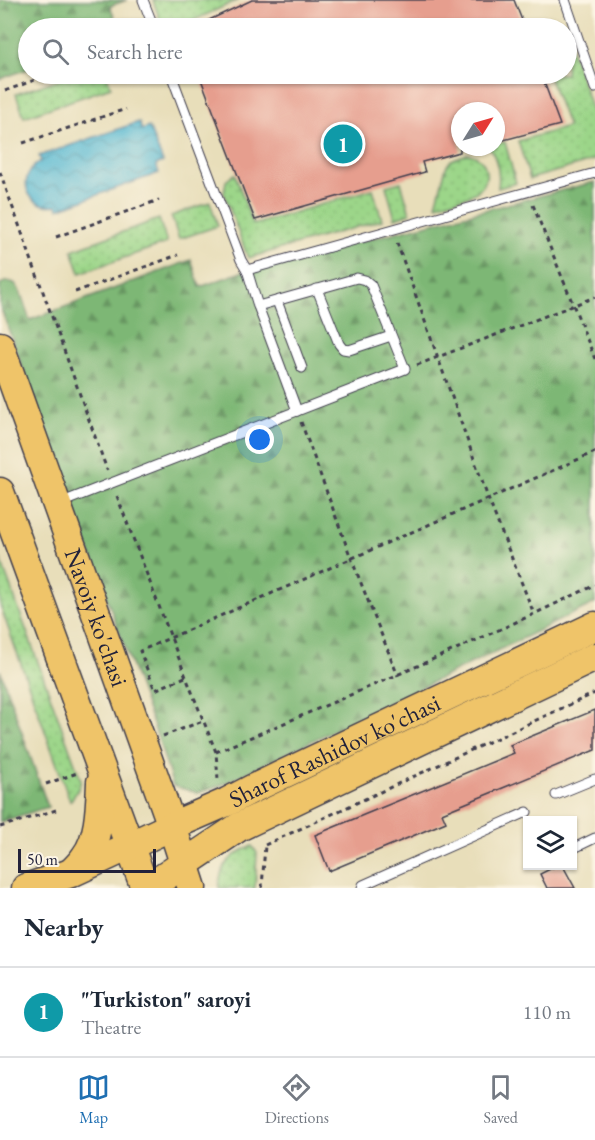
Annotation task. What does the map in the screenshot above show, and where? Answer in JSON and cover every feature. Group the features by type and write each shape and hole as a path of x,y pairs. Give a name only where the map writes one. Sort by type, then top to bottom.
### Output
{"main road":[{"name":"Navoiy ko'chasi","path":"0,346 188,876"},
{"name":"Navoiy ko'chasi","path":"0,492 87,730 92,768"},
{"name":"Sharof Rashidov ko'chasi","path":"26,888 71,873 227,802 595,626"},
{"name":"Sharof Rashidov ko'chasi","path":"146,888 188,876 238,828 595,657"},
{"path":"92,768 146,888"},
{"path":"71,873 87,856 99,818 101,793 92,768"},
{"path":"129,846 188,876"}],"lane":[{"path":"143,0 150,18"},
{"path":"565,0 571,18"},
{"path":"577,35 595,88"},
{"path":"175,84 241,260 247,270 297,411"},
{"path":"247,270 595,173"},
{"path":"57,504 405,369 371,285 365,280 357,278 258,306"},
{"path":"317,289 343,349 349,350 392,336"},
{"path":"277,301 302,368"},
{"path":"556,795 595,778"},
{"path":"362,888 363,885 527,812"},
{"path":"577,847 595,838"}],"path":[{"path":"4,92 25,84"},
{"path":"23,143 126,109"},
{"path":"0,172 112,483 216,752 219,786"},
{"path":"528,192 595,359"},
{"path":"56,237 159,200"},
{"path":"392,230 488,498 534,615"},
{"path":"75,292 178,255"},
{"path":"405,369 595,297"},
{"path":"297,411 351,558 398,676"},
{"path":"186,677 155,690 140,651 595,452"},
{"name":"Sharof Rashidov ko'chasi","path":"216,752 398,676 595,585"},
{"path":"262,888 265,845 595,693"},
{"path":"158,738 203,721"},
{"path":"46,784 92,768"},
{"path":"0,827 56,810"}],"green space":[{"path":"0,0 127,0 110,6 115,18 18,18 18,73 0,79"},
{"path":"153,0 238,0 199,18 159,18"},
{"path":"577,66 595,119 595,160 530,179 518,141 568,127 552,84 577,84"},
{"path":"46,84 110,84 111,87 24,117 16,94"},
{"path":"505,142 516,183 498,188 498,167 494,157 505,156"},
{"path":"462,156 478,158 485,167 484,184 471,195 436,205 446,167 451,160"},
{"path":"235,174 253,225 373,189 382,220 248,258 224,193 226,181"},
{"path":"401,182 410,213 395,218 386,186"},
{"path":"595,182 595,603 219,786 198,793 173,786 158,738 0,306 0,284 10,282 17,285 30,320 191,260 200,287 247,270"},
{"path":"210,202 218,226 179,239 171,216"},
{"path":"159,219 167,243 80,273 72,250"},
{"path":"0,558 81,780 70,801 0,605"},
{"path":"0,670 48,807 0,822"},
{"path":"252,846 257,853 255,888 219,888 221,873 228,861"}],"water":[{"path":"139,122 142,130 149,127 163,162 156,165 159,173 58,209 57,205 38,202 28,191 26,183 28,175 41,161 39,156"}],"building":[{"path":"252,0 514,0 521,18 213,18"},
{"path":"203,84 545,84 560,125 505,140 505,102 451,102 451,154 422,162 425,172 255,220"},
{"path":"595,710 595,750 442,813 446,822 329,871 315,835 514,753 510,745"},
{"path":"548,870 565,870 575,888 547,888 540,874"}],"place":[{"name":"\"Turkiston\" saroyi","path":"343,144"}]}
